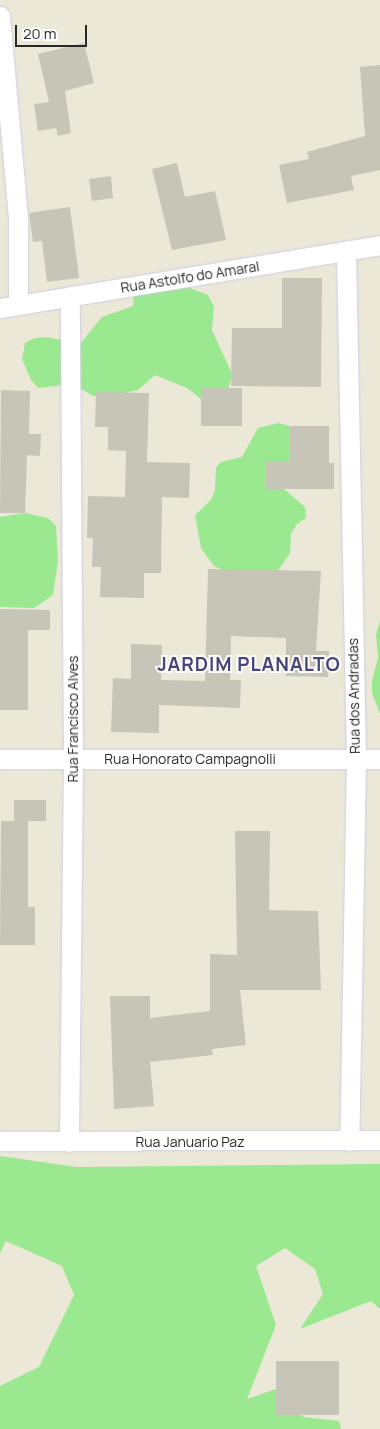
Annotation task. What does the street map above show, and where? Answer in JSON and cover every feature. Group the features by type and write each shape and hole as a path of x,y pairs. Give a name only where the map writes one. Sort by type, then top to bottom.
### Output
{"street":[{"path":"0,16 18,217 9,306"},
{"name":"Rua Astolfo do Amaral","path":"9,306 380,245"},
{"name":"Rua dos Andradas","path":"346,251 356,759 350,1141"},
{"name":"Rua Francisco Alves","path":"69,1142 73,759 70,296"},
{"name":"Rua Honorato Campagnolli","path":"0,759 380,759"},
{"name":"Rua Januario Paz","path":"0,1141 380,1140"}],"green space":[{"path":"175,282 208,295 214,307 212,330 232,374 227,395 205,402 187,388 155,375 138,390 104,397 93,396 73,384 38,388 31,380 22,359 25,343 35,338 47,337 80,344 102,317 133,306 134,296 142,288"},
{"path":"279,423 290,426 293,437 291,463 278,484 305,507 306,518 297,524 291,534 290,553 277,572 223,570 214,566 201,548 195,515 211,500 215,490 216,467 221,462 242,457 258,428"},
{"path":"25,513 48,518 56,526 58,561 53,595 34,608 0,607 0,517"},
{"path":"380,621 380,714 372,693 372,681 378,658 376,634"},
{"path":"0,1156 76,1167 380,1164 380,1309 371,1301 300,1329 323,1294 315,1269 285,1248 256,1266 276,1325 247,1399 279,1388 303,1417 339,1421 341,1429 0,1429 0,1386 39,1367 74,1295 62,1266 6,1241 0,1253"}],"building":[{"path":"84,43 94,83 65,91 71,133 58,136 56,128 38,131 34,104 49,102 38,54"},
{"path":"380,65 380,170 351,176 354,190 287,203 279,165 309,159 307,152 365,136 360,67"},
{"path":"177,163 185,197 215,191 226,240 172,250 152,169"},
{"path":"111,176 113,198 92,201 89,179"},
{"path":"70,207 79,278 47,282 42,241 33,242 29,213"},
{"path":"282,278 322,278 321,387 231,386 232,328 282,328"},
{"path":"201,388 242,388 242,426 201,426"},
{"path":"1,390 30,391 29,434 41,434 40,456 27,455 25,513 0,513"},
{"path":"96,392 149,393 147,462 190,463 189,498 162,497 161,573 144,573 144,598 100,597 101,567 92,567 93,538 87,538 88,496 125,497 126,451 108,450 108,427 95,427"},
{"path":"290,426 329,426 329,463 334,463 334,489 266,489 266,462 290,462"},
{"path":"208,569 321,571 316,651 329,651 328,677 286,676 286,638 231,636 230,680 241,680 240,708 159,705 159,733 111,732 113,678 131,679 131,644 162,645 161,680 205,681"},
{"path":"0,609 50,610 50,630 28,630 28,710 0,710"},
{"path":"14,800 46,800 46,821 28,821 28,907 35,907 35,945 0,945 1,821 14,821"},
{"path":"235,831 270,831 269,910 318,911 321,990 240,990 246,1045 212,1049 213,1055 150,1062 154,1106 114,1109 110,996 150,996 150,1018 210,1011 210,954 237,955"},
{"path":"276,1361 339,1361 339,1415 276,1415"}],"district":[{"name":"JARDIM PLANALTO","path":"249,665"}]}
